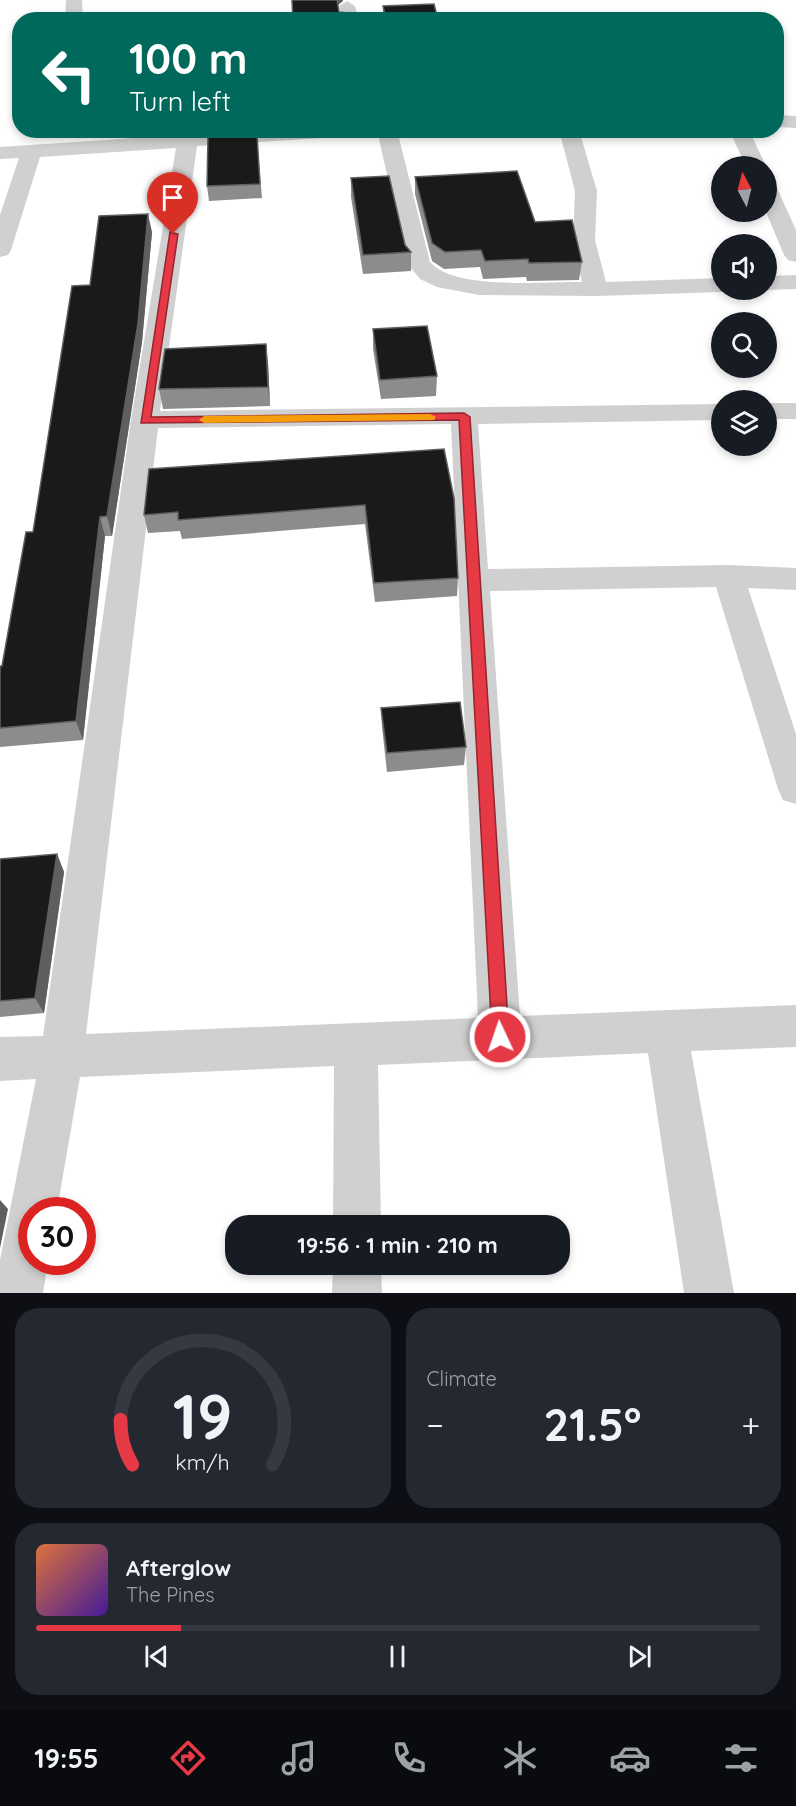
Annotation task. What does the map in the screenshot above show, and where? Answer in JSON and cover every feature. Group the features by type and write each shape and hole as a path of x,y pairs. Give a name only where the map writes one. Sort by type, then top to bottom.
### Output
{"street":[{"path":"0,153 31,152 60,139 187,142 206,138"},
{"path":"389,138 419,262 428,274 445,282 479,288 596,289 711,285"},
{"path":"571,138 586,191 584,240 596,289"},
{"path":"743,138 751,156"},
{"path":"35,1197 62,1056 145,420 187,142"},
{"path":"0,250 31,152"},
{"path":"777,202 788,215 796,255"},
{"path":"777,283 796,282"},
{"path":"777,411 796,411"},
{"path":"145,420 711,412"},
{"path":"464,417 500,1037"},
{"path":"473,580 728,576 796,579"},
{"path":"728,576 796,789"},
{"path":"0,1059 796,1026"},
{"path":"666,1031 709,1293"},
{"path":"356,1045 357,1215"},
{"path":"18,1293 21,1275"},
{"path":"357,1275 357,1293"}],"building":[{"path":"292,0 337,0 339,12 293,12"},
{"path":"434,4 436,12 384,12 383,6"},
{"path":"208,138 257,138 260,184 207,186"},
{"path":"517,171 535,222 572,220 582,262 529,263 528,259 485,261 481,250 445,252 432,243 415,177"},
{"path":"389,176 405,245 411,252 363,255 351,178"},
{"path":"148,214 138,323 107,516 100,517 76,721 0,728 0,666 2,666 26,532 33,532 72,286 90,285 99,216"},
{"path":"427,326 437,376 380,380 373,329"},
{"path":"266,344 268,387 159,389 165,349"},
{"path":"444,449 454,498 458,578 374,583 365,505 178,520 178,512 144,515 149,469"},
{"path":"460,702 466,747 387,753 381,708"},
{"path":"57,854 35,998 0,1001 0,859"}],"slow traffic":[{"path":"204,420 430,417"}],"route":[{"path":"173,234 145,420 464,417 500,1037"}]}
